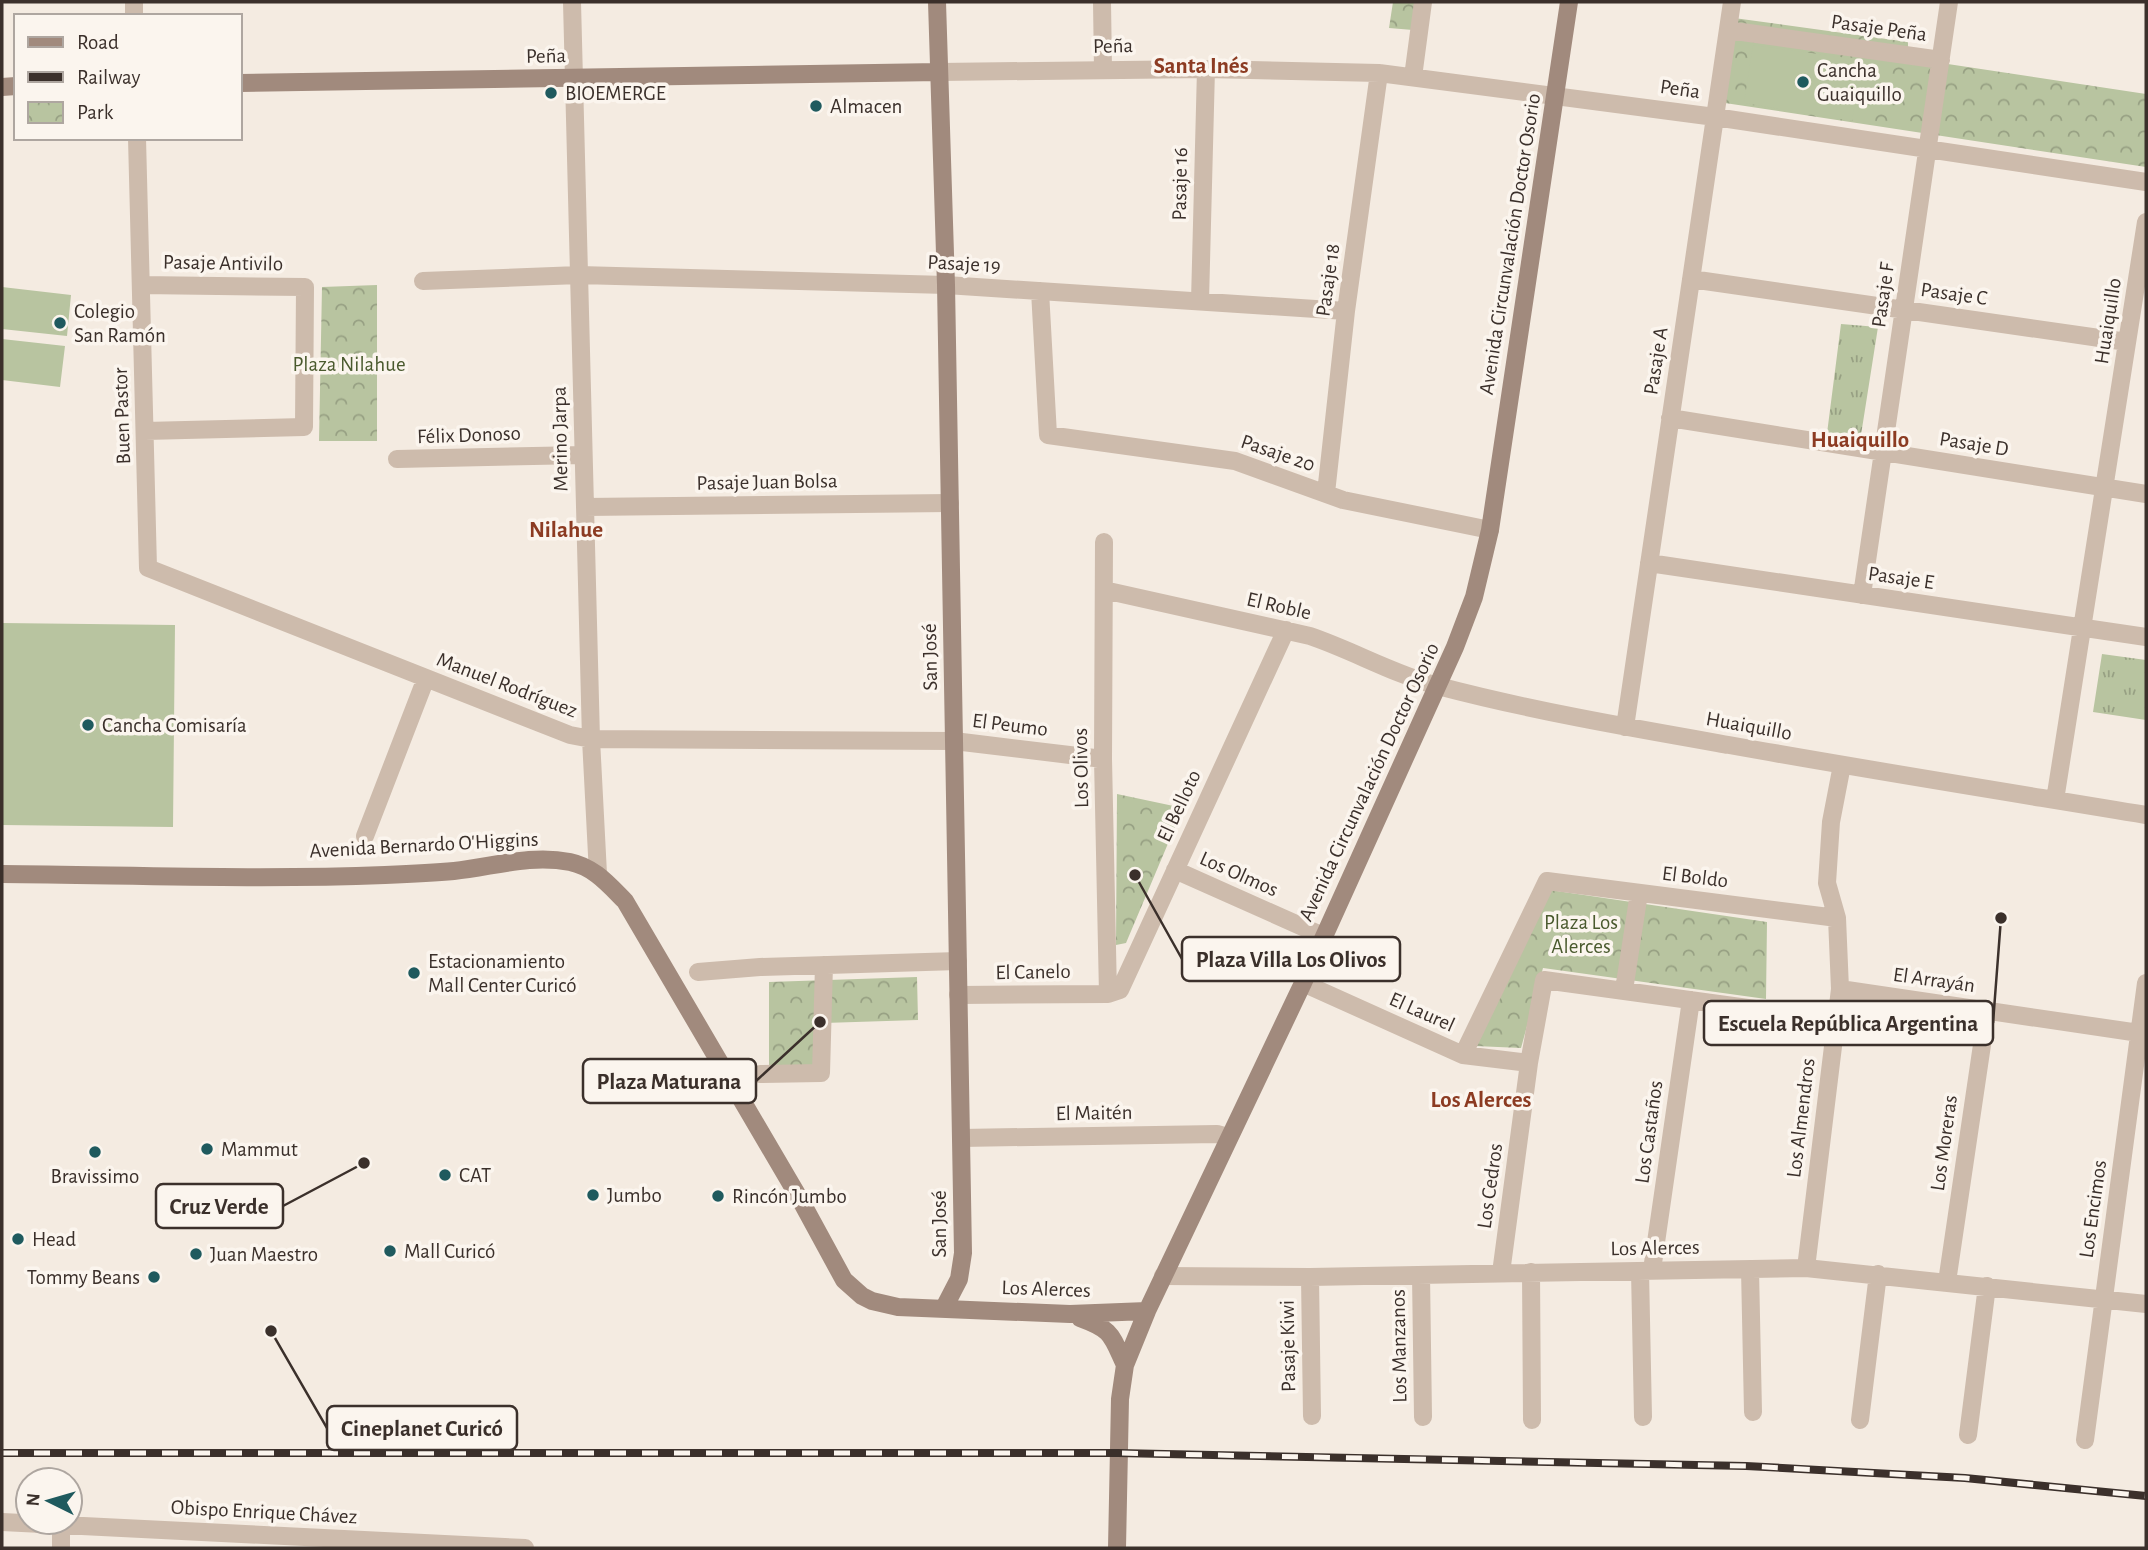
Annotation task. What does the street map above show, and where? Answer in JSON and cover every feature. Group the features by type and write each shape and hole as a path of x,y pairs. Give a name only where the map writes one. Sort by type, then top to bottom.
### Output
{"main road":[{"name":"San José","path":"937,2 946,285 963,1253 959,1279 944,1308"},
{"name":"Avenida Circunvalación Doctor Osorio","path":"1118,1548 1120,1399 1125,1365 1163,1276 1303,983 1475,597 1490,530 1569,2"},
{"name":"Peña","path":"242,83 939,72"},
{"name":"Avenida Bernardo O'Higgins","path":"2,874 387,875 455,871 529,859 569,862 586,867 598,874 625,901 801,1201 844,1280 862,1296 881,1305 944,1308"},
{"name":"Los Alerces","path":"944,1308 1070,1314 1147,1311"},
{"path":"1070,1314 1100,1325 1110,1333 1125,1365"}],"street":[{"name":"Merino Jarpa","path":"572,2 591,739 598,874"},
{"path":"1102,2 1103,69"},
{"path":"1413,77 1423,2"},
{"name":"Pasaje A","path":"1625,727 1732,2"},
{"name":"Pasaje F","path":"1862,595 1950,2"},
{"name":"Pasaje Peña","path":"1728,30 1941,60"},
{"name":"Peña","path":"939,72 1206,69 1379,73 1716,117 2146,182"},
{"name":"Pasaje 16","path":"1200,302 1206,69"},
{"name":"Pasaje 18","path":"1326,493 1346,311 1379,73"},
{"name":"Buen Pastor","path":"137,140 148,568"},
{"name":"Huaiquillo","path":"2055,800 2146,222"},
{"name":"Pasaje 19","path":"423,281 579,275 946,285 1346,311"},
{"name":"Pasaje C","path":"1691,279 2127,342"},
{"name":"Pasaje Antivilo","path":"141,285 305,287 304,427 145,430"},
{"name":"Pasaje 20","path":"1040,291 1048,435 1215,456 1257,467 1343,500 1490,530"},
{"name":"Pasaje D","path":"1670,418 2146,494"},
{"name":"Félix Donoso","path":"397,460 583,454"},
{"name":"Pasaje Juan Bolsa","path":"585,507 950,503"},
{"name":"Los Olivos","path":"1104,542 1103,759 1108,994"},
{"name":"Pasaje E","path":"1649,563 2146,638"},
{"name":"Manuel Rodríguez","path":"148,568 570,735 591,739 954,741"},
{"name":"El Roble","path":"1104,590 1286,630 1334,644 1377,665 1437,686"},
{"name":"El Belloto","path":"1108,994 1120,990 1286,630"},
{"path":"365,836 426,678"},
{"name":"Huaiquillo","path":"1437,686 1625,727 2146,815"},
{"name":"El Peumo","path":"954,741 1103,759"},
{"name":"Los Almendros","path":"1806,1268 1840,989 1837,918 1827,883 1831,822 1842,765"},
{"name":"Los Olmos","path":"1175,870 1323,936"},
{"name":"El Boldo","path":"1463,1055 1548,881 1837,918"},
{"path":"1639,892 1624,990 1835,1020"},
{"path":"698,972 958,961"},
{"path":"760,1074 821,1073 824,965"},
{"name":"Los Cedros","path":"1501,1273 1529,1063 1544,980 1624,990"},
{"name":"El Laurel","path":"1303,983 1463,1055 1529,1063"},
{"name":"Los Encimos","path":"2085,1440 2143,1034 2146,984"},
{"name":"El Arrayán","path":"1840,989 2143,1034"},
{"name":"El Canelo","path":"958,995 1108,994"},
{"name":"Los Castaños","path":"1643,1417 1646,1271 1691,1000"},
{"name":"Los Moreras","path":"1947,1282 1987,1011"},
{"name":"El Maitén","path":"961,1138 1217,1134 1228,1137"},
{"name":"Los Alerces","path":"1163,1276 1310,1277 1806,1268 2146,1304"},
{"path":"1750,1269 1753,1412"},
{"path":"1531,1272 1532,1420"},
{"path":"1860,1420 1878,1274"},
{"name":"Los Manzanos","path":"1421,1275 1423,1417"},
{"name":"Pasaje Kiwi","path":"1310,1277 1312,1416"},
{"path":"1968,1435 1987,1286"},
{"name":"Obispo Enrique Chávez","path":"84,1525 524,1548"}],"green space":[{"path":"1393,2 1416,2 1413,30 1389,28"},
{"path":"1734,18 1908,42 1908,58 2146,94 2146,167 1725,103"},
{"name":"Cancha Guaiquillo","path":"1753,45 1862,60 1852,121 1744,103"},
{"name":"Plaza Nilahue","path":"377,285 377,441 319,441 322,287"},
{"path":"2,287 71,295 67,336 2,329"},
{"path":"1841,324 1878,327 1858,454 1825,449"},
{"path":"2,339 65,346 60,387 2,380"},
{"name":"Cancha Comisaría","path":"2,623 175,625 173,827 2,825"},
{"path":"2102,654 2146,660 2146,720 2093,712"},
{"path":"1117,794 1183,808 1126,943 1116,945"},
{"name":"Plaza Los Alerces","path":"1550,890 1767,922 1766,999 1543,968 1521,1048 1475,1046"},
{"path":"917,977 918,1020 824,1023 822,1066 769,1066 769,982"}],"railway":[{"path":"2,1453 1118,1453 1746,1466 1965,1478 2146,1496"}],"place":[{"name":"Cancha Guaiquillo","path":"1803,82"},
{"name":"BIOEMERGE","path":"551,93"},
{"name":"Almacen","path":"816,106"},
{"name":"Colegio San Ramón","path":"60,323"},
{"name":"Cancha Comisaría","path":"88,725"},
{"name":"Plaza Villa Los Olivos","path":"1135,875"},
{"name":"Escuela República Argentina","path":"2001,918"},
{"name":"Estacionamiento Mall Center Curicó","path":"414,973"},
{"name":"Plaza Maturana","path":"820,1022"},
{"name":"Mammut","path":"207,1149"},
{"name":"Bravissimo","path":"95,1152"},
{"name":"Cruz Verde","path":"364,1163"},
{"name":"CAT","path":"445,1175"},
{"name":"Jumbo","path":"593,1195"},
{"name":"Rincón Jumbo","path":"718,1196"},
{"name":"Head","path":"18,1239"},
{"name":"Mall Curicó","path":"390,1251"},
{"name":"Juan Maestro","path":"196,1254"},
{"name":"Tommy Beans","path":"154,1277"},
{"name":"Cineplanet Curicó","path":"271,1331"}],"district":[{"name":"Santa Inés","path":"1201,66"},
{"name":"Huaiquillo","path":"1860,440"},
{"name":"Nilahue","path":"566,530"},
{"name":"Los Alerces","path":"1481,1100"}]}
